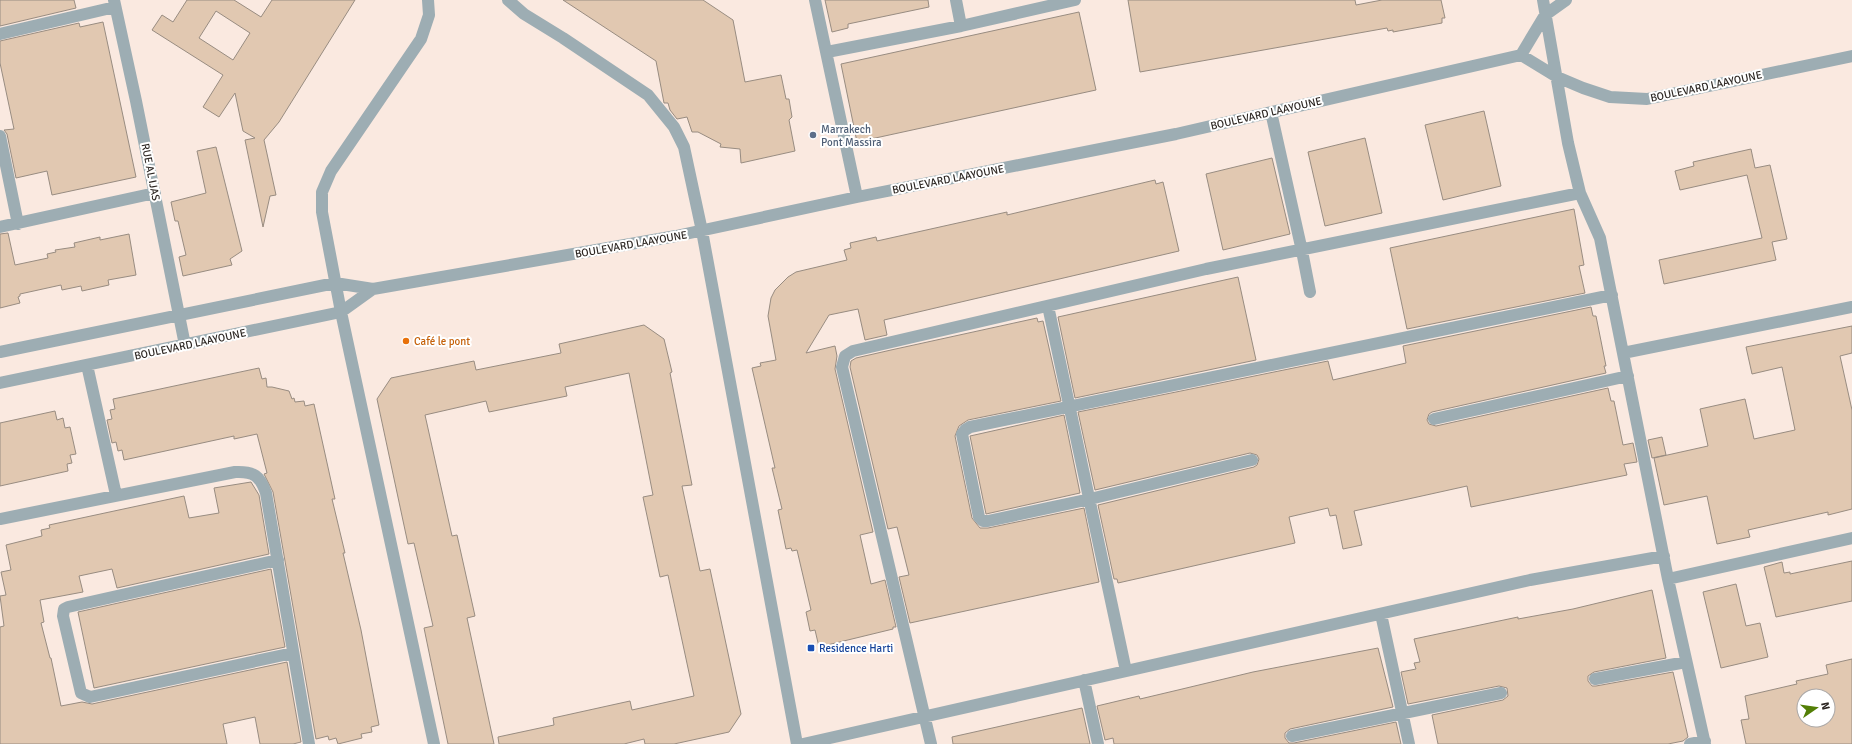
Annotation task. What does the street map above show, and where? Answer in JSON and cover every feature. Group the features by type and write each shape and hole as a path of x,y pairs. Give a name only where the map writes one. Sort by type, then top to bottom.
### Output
{"street":[{"path":"428,0 429,16 421,39 331,171 322,192 322,212 341,312 434,744"},
{"path":"508,0 524,14 563,38 648,95 674,127 684,148 702,231 797,744"},
{"path":"816,0 858,197"},
{"path":"956,0 961,26"},
{"path":"828,52 961,26 1075,0"},
{"path":"1543,0 1568,142 1580,193 1600,238 1668,579 1705,742 1690,744"},
{"path":"1520,55 1545,16 1566,0"},
{"path":"0,34 115,3"},
{"name":"RUE AL IJAS","path":"115,3 185,345"},
{"name":"BOULEVARD LAAYOUNE","path":"0,352 335,283 373,289 702,231 858,197 1176,134 1520,55 1557,77 1583,88 1610,97 1647,99 1852,56"},
{"path":"1271,112 1310,292"},
{"path":"0,136 18,224"},
{"path":"0,227 155,193"},
{"path":"931,744 842,367 845,356 853,351 1206,269 1302,251 1580,193"},
{"name":"BOULEVARD LAAYOUNE","path":"0,383 341,312 373,289"},
{"path":"1252,460 1090,500 983,521 979,517 962,434 965,430 1070,406 1612,296"},
{"path":"1048,306 1126,671"},
{"path":"1623,353 1852,307"},
{"path":"86,365 116,495"},
{"path":"1434,419 1628,376"},
{"path":"0,519 235,472 245,472 256,476 262,482 266,493 309,744"},
{"path":"1668,579 1852,538"},
{"path":"803,744 1530,580 1664,556"},
{"path":"278,560 68,607 64,610 63,616 81,693 90,698 293,653"},
{"path":"1381,614 1409,744"},
{"path":"1594,679 1686,662"},
{"path":"1084,680 1098,744"},
{"path":"1292,736 1501,693"}],"building":[{"path":"0,0 74,0 76,8 0,26"},
{"path":"187,0 234,0 261,17 272,0 355,0 279,122 264,140 276,195 270,196 263,227 245,140 255,138 243,131 235,93 219,117 203,107 223,75 152,30 162,15 173,22","holes":["216,11 250,33 233,60 199,38"]},
{"path":"563,0 703,0 733,20 745,82 781,75 786,99 789,99 792,117 789,120 795,151 741,163 740,149 720,147 721,144 698,132 692,132 687,117 677,119 670,110 668,103 664,103 656,61"},
{"path":"825,0 928,0 929,7 848,24 848,28 832,32"},
{"path":"1128,0 1355,0 1356,5 1382,0 1441,0 1445,18 1442,18 1442,23 1393,32 1393,30 1388,31 1387,28 1140,72"},
{"path":"1079,12 1096,90 857,142 841,64"},
{"path":"103,22 136,177 52,195 47,171 16,178 7,134 4,130 14,129 0,63 0,41 79,23 80,27"},
{"path":"1484,111 1501,186 1443,200 1425,125"},
{"path":"1365,138 1382,213 1325,226 1308,152"},
{"path":"216,147 242,251 230,259 232,265 183,276 179,257 186,255 178,221 175,221 171,202 206,193 197,151"},
{"path":"1751,149 1755,168 1770,165 1787,239 1772,242 1776,260 1664,284 1659,260 1762,238 1747,175 1680,190 1675,171 1694,166 1693,162"},
{"path":"1272,158 1290,234 1223,250 1206,174"},
{"path":"1155,180 1156,184 1163,182 1179,251 884,320 887,335 865,340 858,309 829,315 806,353 835,346 837,356 835,369 873,532 860,535 871,584 885,580 896,627 819,647 815,630 810,631 806,612 811,610 797,550 792,551 791,548 786,549 778,510 782,509 772,468 775,468 752,368 761,366 760,363 776,360 768,316 771,298 775,290 788,277 796,272 847,260 844,250 851,248 850,243 876,237 877,241 1007,212 1007,215"},
{"path":"1574,209 1584,265 1579,266 1585,293 1407,329 1390,248"},
{"path":"8,233 15,265 48,258 47,254 56,252 55,250 75,247 74,243 100,237 100,240 129,234 136,275 108,280 109,285 82,291 81,286 62,290 61,285 20,294 18,297 20,303 0,308 0,234"},
{"path":"1238,277 1256,360 1075,398 1058,317"},
{"path":"1591,307 1593,316 1596,316 1606,366 1604,366 1606,373 1432,412 1429,414 1427,420 1429,424 1436,426 1608,388 1611,401 1614,401 1623,445 1633,443 1637,462 1624,464 1627,475 1471,507 1467,486 1354,511 1362,545 1343,549 1336,515 1330,516 1328,508 1289,517 1295,543 1118,583 1117,579 1114,579 1098,505 1254,467 1257,465 1259,459 1257,455 1250,453 1095,490 1078,412 1328,361 1333,380 1406,363 1403,346"},
{"path":"1037,318 1038,322 1043,321 1061,401 968,420 959,426 955,436 972,518 980,528 988,528 1084,508 1099,582 910,623 899,577 909,575 897,527 888,529 850,367 851,361 856,358"},
{"path":"644,325 664,339 672,372 670,373 692,485 682,486 700,571 710,569 741,714 729,732 674,744 645,744 644,739 624,744 499,744 498,737 554,725 553,718 630,701 632,710 694,696 668,575 660,577 643,497 653,495 629,373 565,387 567,396 489,412 486,401 425,415 452,536 457,535 475,616 467,618 494,744 448,744 424,628 433,626 414,543 408,544 377,399 391,378 474,361 476,370 561,353 559,344"},
{"path":"1852,326 1852,353 1840,356 1852,410 1852,509 1828,515 1828,512 1748,530 1750,537 1717,544 1707,496 1664,505 1654,458 1708,446 1700,409 1745,399 1754,439 1795,430 1782,367 1752,374 1746,347"},
{"path":"259,368 262,379 266,378 267,387 289,391 295,402 304,401 305,406 314,404 335,499 332,499 345,553 343,553 361,630 379,725 371,727 372,732 361,734 362,738 338,744 336,738 329,740 328,736 316,739 273,492 264,474 267,473 257,434 234,439 234,436 124,460 122,450 118,451 116,442 112,443 107,420 112,419 110,410 115,409 113,399"},
{"path":"55,411 57,420 63,418 65,428 70,427 76,454 70,455 72,463 67,464 68,471 0,486 0,423"},
{"path":"1064,415 1080,493 986,514 970,436"},
{"path":"1662,437 1666,455 1652,458 1648,440"},
{"path":"251,482 259,495 269,554 117,588 112,569 79,576 83,592 40,600 44,622 41,623 51,658 61,706 82,702 92,704 287,662 301,742 293,744 260,744 255,717 223,724 227,744 0,744 0,627 4,626 0,596 6,595 1,572 11,570 6,545 42,536 41,530 50,528 49,525 184,496 189,518 219,513 214,488"},
{"path":"1852,561 1852,601 1776,617 1764,567 1782,562 1784,573 1790,572 1790,574"},
{"path":"271,569 285,647 94,688 78,612"},
{"path":"1736,584 1746,626 1760,623 1768,657 1721,668 1703,592"},
{"path":"1652,590 1666,658 1594,672 1588,676 1588,681 1592,686 1596,686 1673,672 1688,737 1683,741 1668,744 1438,744 1432,715 1503,700 1508,696 1507,688 1499,686 1408,704 1401,672 1416,669 1414,663 1420,662 1414,639 1518,617 1518,619 1573,609"},
{"path":"1378,648 1393,707 1290,729 1285,733 1285,738 1289,743 1294,743 1396,722 1401,744 1114,744 1113,738 1105,740 1097,706 1139,696 1140,699 1253,672"},
{"path":"1852,659 1852,744 1746,744 1741,720 1749,719 1745,696 1797,684 1796,681 1828,674 1826,665"},
{"path":"1082,708 1090,744 953,744 952,737"}],"place":[{"name":"Marrakech Pont Massira","path":"813,135"},
{"name":"Café le pont","path":"406,341"},
{"name":"Residence Harti","path":"811,648"}]}
